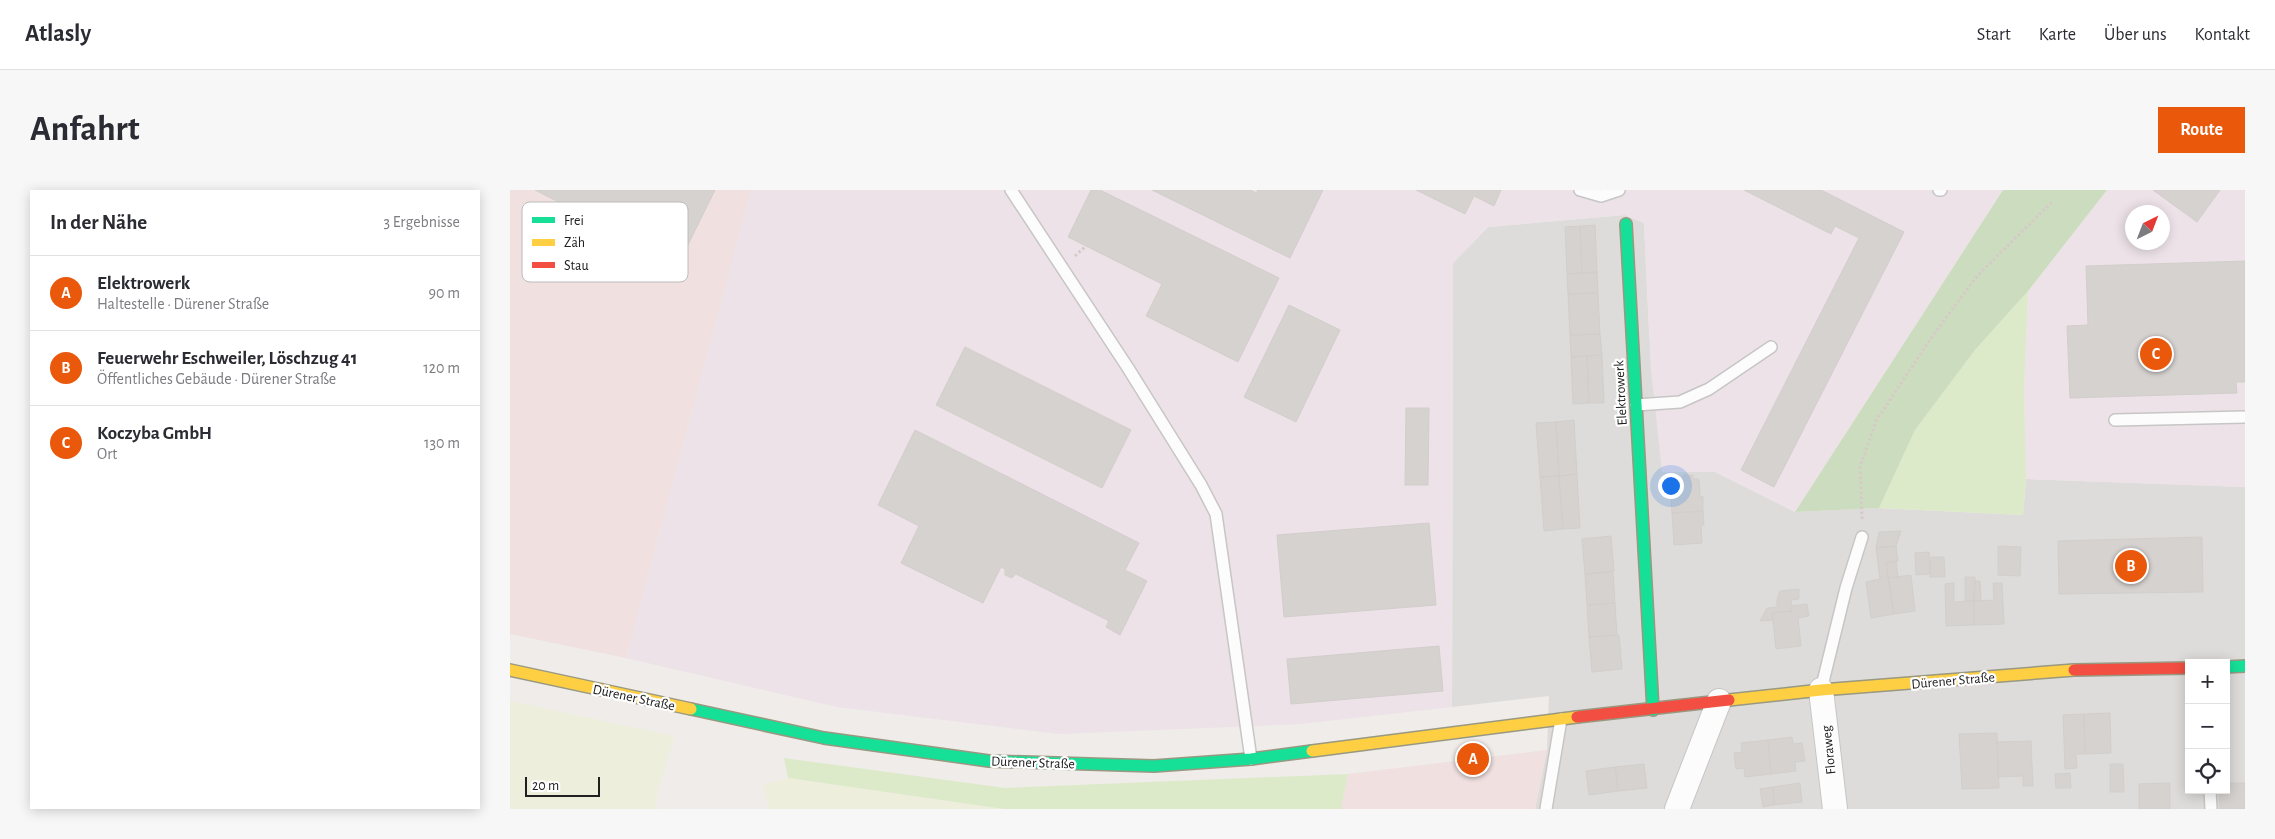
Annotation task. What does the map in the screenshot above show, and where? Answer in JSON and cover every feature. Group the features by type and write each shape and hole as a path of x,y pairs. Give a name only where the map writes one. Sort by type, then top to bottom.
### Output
{"street":[{"name":"Elektrowerk","path":"1626,224 1652,710"},
{"path":"2230,667 2245,666"},
{"name":"Dürener Straße","path":"510,670 824,738 989,761 1154,766 1251,759 1561,719 1821,690 2071,670 2185,668"},
{"name":"Floraweg","path":"1821,690 1835,809"},
{"path":"1677,809 1718,701"}],"lane":[{"path":"1011,190 1144,393 1202,485 1216,514 1251,759"},
{"path":"1580,190 1601,196 1619,190"},
{"path":"1636,405 1680,402 1709,389 1771,347"},
{"path":"2115,420 2245,417"},
{"path":"1821,690 1846,588 1862,537"},
{"path":"1546,809 1561,719"},
{"path":"2210,794 2211,809"}],"path":[{"path":"1862,537 1860,467 1876,421 1929,341 1976,276 2054,201"}],"shaded area":[{"path":"510,190 751,190 626,658 510,634"},
{"path":"751,190 2003,190 1795,512 1715,472 1662,472 1651,370 1644,223 1625,215 1488,227 1453,263 1452,707 1301,724 1059,734 837,707 626,658"},
{"path":"2107,190 2245,190 2245,487 2026,479 2024,389 2028,291"},
{"path":"1625,215 1644,223 1649,332 1663,472 1715,472 1795,512 1879,508 2023,515 2026,479 2245,487 2245,809 1535,809 1547,750 1549,696 1452,707 1453,263 1488,227"},
{"path":"1547,750 1535,809 1341,809 1348,774"}],"green space":[{"path":"2003,190 2107,190 2028,291 1975,350 1915,430 1879,508 1795,512"},
{"path":"2028,291 2024,389 2026,479 2023,515 1879,508 1915,430 1975,350"},
{"path":"510,701 674,736 655,803 658,809 510,809"},
{"path":"784,758 1005,788 1348,774 1341,809 1004,809 788,778"},
{"path":"788,778 1004,809 770,809 762,785"}],"building":[{"path":"535,190 715,190 688,245 688,202 559,202"},
{"path":"1091,190 1100,190 1279,278 1238,362 1146,316 1162,284 1068,237"},
{"path":"1152,190 1251,190 1256,193 1258,190 1323,190 1290,258"},
{"path":"1416,190 1501,190 1494,206 1474,196 1465,214"},
{"path":"1744,190 1821,190 1904,232 1774,487 1741,470 1859,238 1835,226 1831,234"},
{"path":"2153,190 2220,190 2197,222"},
{"path":"1595,225 1597,272 1582,273 1580,226"},
{"path":"1580,226 1582,273 1567,274 1565,227"},
{"path":"2245,261 2245,382 2236,382 2237,393 2070,398 2067,326 2088,325 2086,266"},
{"path":"1597,272 1598,293 1568,294 1567,274"},
{"path":"1598,293 1600,334 1570,335 1568,294"},
{"path":"1289,305 1340,330 1296,422 1244,397"},
{"path":"1600,334 1602,355 1571,357 1570,335"},
{"path":"965,347 1131,430 1102,488 936,405"},
{"path":"1602,355 1604,403 1589,403 1587,356"},
{"path":"1587,356 1589,403 1573,404 1571,357"},
{"path":"1406,408 1429,408 1428,485 1405,485"},
{"path":"1574,420 1577,474 1559,476 1556,422"},
{"path":"1556,422 1559,476 1540,477 1536,423"},
{"path":"915,430 1139,543 1125,570 1147,581 1120,635 1106,627 1109,621 1016,574 1012,578 1005,575 1005,569 1001,567 983,603 901,563 919,526 878,505"},
{"path":"1577,474 1580,528 1563,529 1559,476"},
{"path":"1683,475 1693,475 1693,479 1699,479 1700,497 1703,496 1703,511 1672,513 1670,481 1683,480"},
{"path":"1559,476 1563,529 1544,531 1540,477"},
{"path":"1703,511 1704,525 1701,525 1702,543 1674,545 1672,513"},
{"path":"1429,523 1436,605 1284,617 1277,535"},
{"path":"1901,531 1896,546 1876,548 1879,532"},
{"path":"1611,536 1614,571 1585,574 1582,539"},
{"path":"2202,537 2203,592 2059,594 2058,541"},
{"path":"1896,546 1898,561 1886,563 1894,614 1871,618 1866,582 1880,579 1876,548"},
{"path":"1998,546 2021,547 2020,576 1998,575"},
{"path":"1929,552 1930,574 1916,575 1915,553"},
{"path":"1931,557 1944,557 1945,577 1930,577"},
{"path":"1896,561 1898,577 1888,578 1886,563"},
{"path":"1613,572 1615,603 1587,605 1585,574"},
{"path":"1911,575 1915,611 1894,614 1888,578"},
{"path":"1965,577 1975,577 1974,601 1965,601"},
{"path":"1975,581 1980,581 1981,601 1974,601"},
{"path":"1954,583 1954,602 1974,601 1974,625 1946,626 1945,584"},
{"path":"1993,583 2002,583 2004,624 1974,625 1974,601 1994,600"},
{"path":"1799,589 1799,599 1791,600 1792,611 1772,613 1773,620 1760,621 1767,608 1777,607 1780,591"},
{"path":"1615,603 1617,635 1589,637 1587,605"},
{"path":"1807,604 1809,616 1798,618 1801,646 1776,649 1772,613 1792,611 1791,606"},
{"path":"1619,635 1622,669 1592,672 1589,637"},
{"path":"1439,646 1443,691 1291,704 1287,659"},
{"path":"2110,713 2111,753 2085,754 2084,714"},
{"path":"2084,714 2085,754 2076,754 2077,768 2065,769 2063,715"},
{"path":"1997,733 1999,788 1962,789 1959,734"},
{"path":"1792,737 1793,744 1802,743 1805,761 1795,762 1796,771 1771,774 1768,740"},
{"path":"1768,740 1771,774 1745,777 1744,768 1736,769 1734,753 1742,752 1741,743"},
{"path":"2031,741 2033,786 2023,786 2023,776 1998,777 1997,742"},
{"path":"1644,764 1647,788 1618,791 1615,767"},
{"path":"2110,764 2123,764 2124,792 2110,792"},
{"path":"1615,767 1618,791 1589,795 1586,771"},
{"path":"2070,773 2071,788 2056,788 2055,774"},
{"path":"1800,783 1802,802 1774,805 1773,787"},
{"path":"2170,783 2170,809 2139,809 2139,784"},
{"path":"2230,783 2245,783 2245,809 2220,809 2219,794 2230,794"},
{"path":"1773,787 1774,805 1763,807 1760,789"}],"traffic: fast":[{"path":"1626,224 1653,710"},
{"path":"2230,667 2245,666"},
{"path":"691,709 824,738 989,761 1154,766 1251,759 1312,751"}],"traffic: slow":[{"path":"510,670 691,709"},
{"path":"1729,700 1821,690 2074,670"},
{"path":"1312,751 1577,717"}],"traffic: jam":[{"path":"2074,670 2185,668"},
{"path":"1577,717 1729,700"}],"place":[{"name":"Koczyba GmbH","path":"2156,354"},
{"name":"Feuerwehr Eschweiler, Löschzug 41","path":"2131,566"},
{"name":"Elektrowerk","path":"1473,759"}]}
